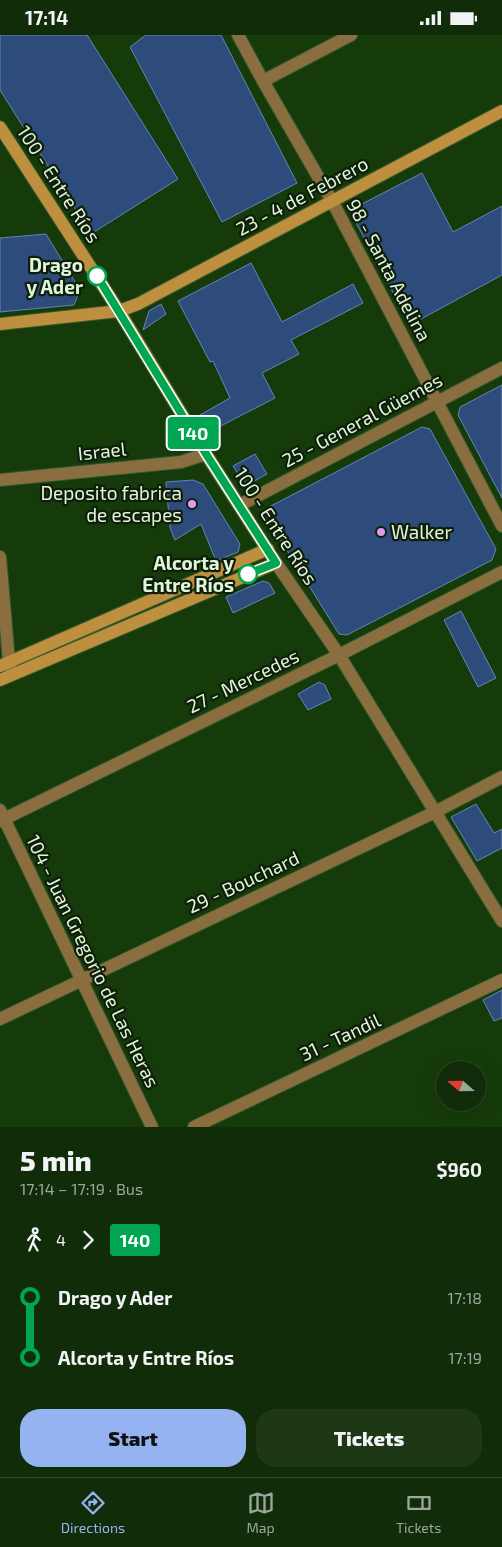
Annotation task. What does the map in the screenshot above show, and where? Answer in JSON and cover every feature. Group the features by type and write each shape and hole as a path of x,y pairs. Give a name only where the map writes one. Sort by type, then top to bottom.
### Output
{"main road":[{"name":"23 - 4 de Febrero","path":"0,324 119,311 138,305 502,111"},
{"name":"100 - Entre Ríos","path":"0,127 119,311 206,454 276,563"},
{"path":"4,664 268,549"},
{"path":"0,680 276,563"}],"street":[{"name":"98 - Santa Adelina","path":"238,35 332,201 502,526"},
{"path":"263,81 351,35"},
{"name":"25 - General Güemes","path":"240,505 502,368"},
{"name":"Israel","path":"0,480 181,462 206,454"},
{"path":"0,557 4,664 13,675"},
{"name":"100 - Entre Ríos","path":"276,563 339,655 502,921"},
{"name":"27 - Mercedes","path":"1,817 339,655 502,572"},
{"name":"29 - Bouchard","path":"0,1019 436,812 502,777"},
{"name":"104 - Juan Gregorio de Las Heras","path":"1,817 152,1127"},
{"name":"31 - Tandil","path":"194,1127 502,980"}],"building":[{"path":"0,35 87,35 178,179 91,234 0,90"},
{"path":"146,35 221,35 297,183 222,222 130,47"},
{"path":"422,173 453,232 502,206 502,275 410,325 352,215 354,208"},
{"path":"46,234 80,290 74,305 0,312 0,238"},
{"path":"251,263 282,322 353,284 363,303 291,340 299,354 262,373 275,398 211,431 200,415 230,398 213,361 210,362 178,301"},
{"path":"161,304 166,314 143,330 149,311"},
{"path":"502,385 502,498 458,415 460,407"},
{"name":"Walker","path":"422,427 430,429 496,549 492,560 347,635 339,634 265,515 267,508"},
{"path":"255,454 267,474 249,484 242,480 233,466"},
{"name":"Deposito fabrica de escapes","path":"193,480 203,484 240,544 238,552 216,561 201,524 175,540 170,528 166,482"},
{"path":"263,581 269,583 275,593 233,613 226,597"},
{"path":"461,611 496,678 478,687 444,620"},
{"path":"319,682 325,685 331,699 308,710 298,694"},
{"path":"476,804 494,833 502,829 502,848 477,861 451,817"},
{"path":"502,990 502,1018 494,1021 483,1000"}],"bus line":[{"name":"140","path":"97,276 206,454 276,563 248,574"}],"place":[{"name":"Drago y Ader","path":"97,276"},
{"name":"Deposito fabrica de escapes","path":"192,504"},
{"name":"Walker","path":"381,532"},
{"name":"Alcorta y Entre Ríos","path":"248,574"}]}
